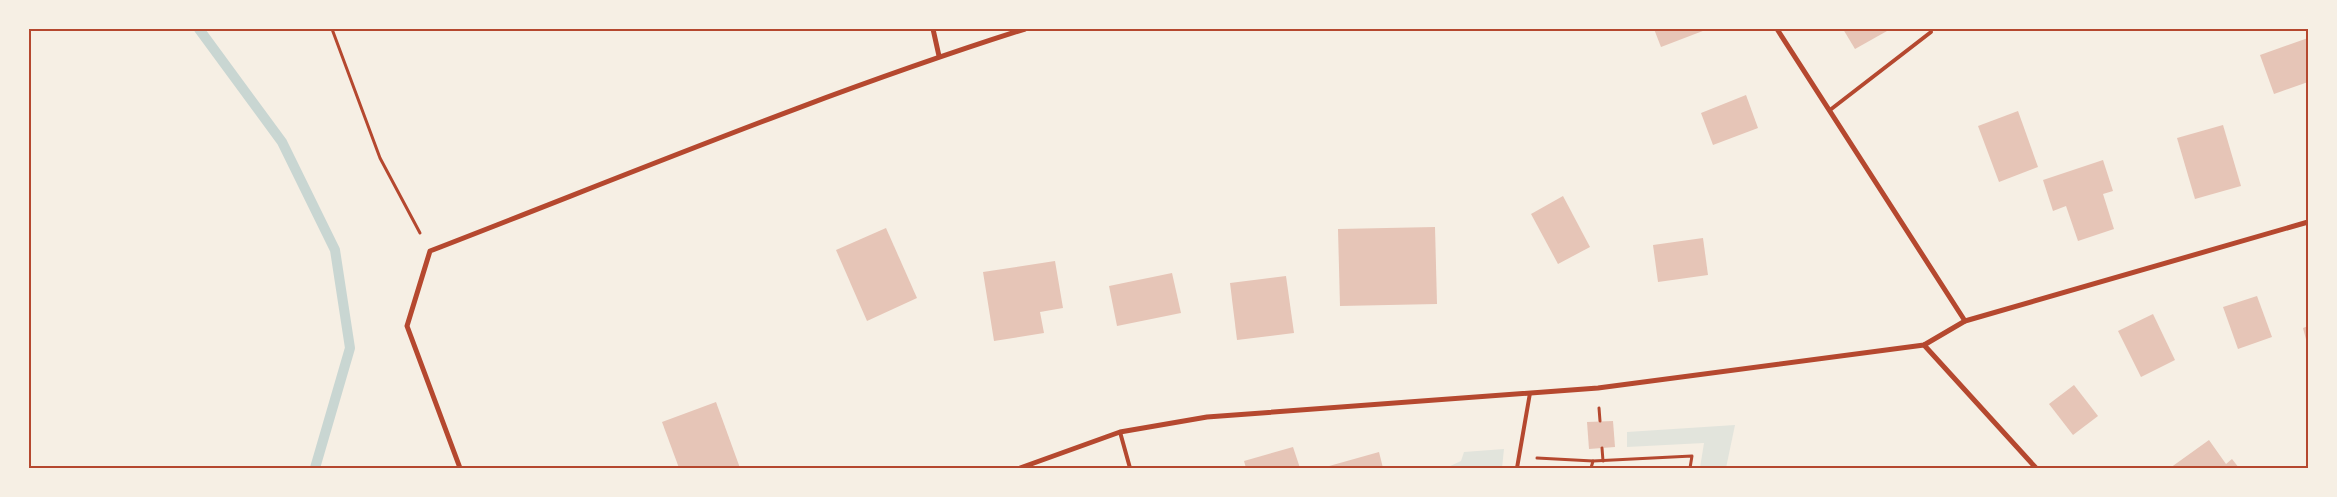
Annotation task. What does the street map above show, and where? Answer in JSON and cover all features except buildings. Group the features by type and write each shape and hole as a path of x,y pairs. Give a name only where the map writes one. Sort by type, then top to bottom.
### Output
{"street":[{"path":"933,29 939,56"},
{"path":"460,468 407,326 430,251 939,56 1025,29"},
{"path":"1777,29 1965,321"},
{"path":"1020,468 1120,432 1207,417 1598,388 1924,345 1965,321 2308,222"},
{"path":"1924,345 2036,468"}],"lane":[{"path":"1830,110 1931,32"},
{"path":"1517,468 1530,393"},
{"path":"1120,432 1130,468"}],"path":[{"path":"332,29 380,158 430,251"},
{"path":"1602,448 1603,461"},
{"path":"1519,456 1593,461 1692,456 1690,468"},
{"path":"1592,468 1593,461"}],"shaded area":[{"path":"1735,425 1726,468 1700,468 1704,443 1627,447 1627,432"},
{"path":"1504,449 1502,468 1446,468 1461,461 1464,452"}],"waterway":[{"path":"199,29 282,142 335,250 350,348 315,468"}]}
